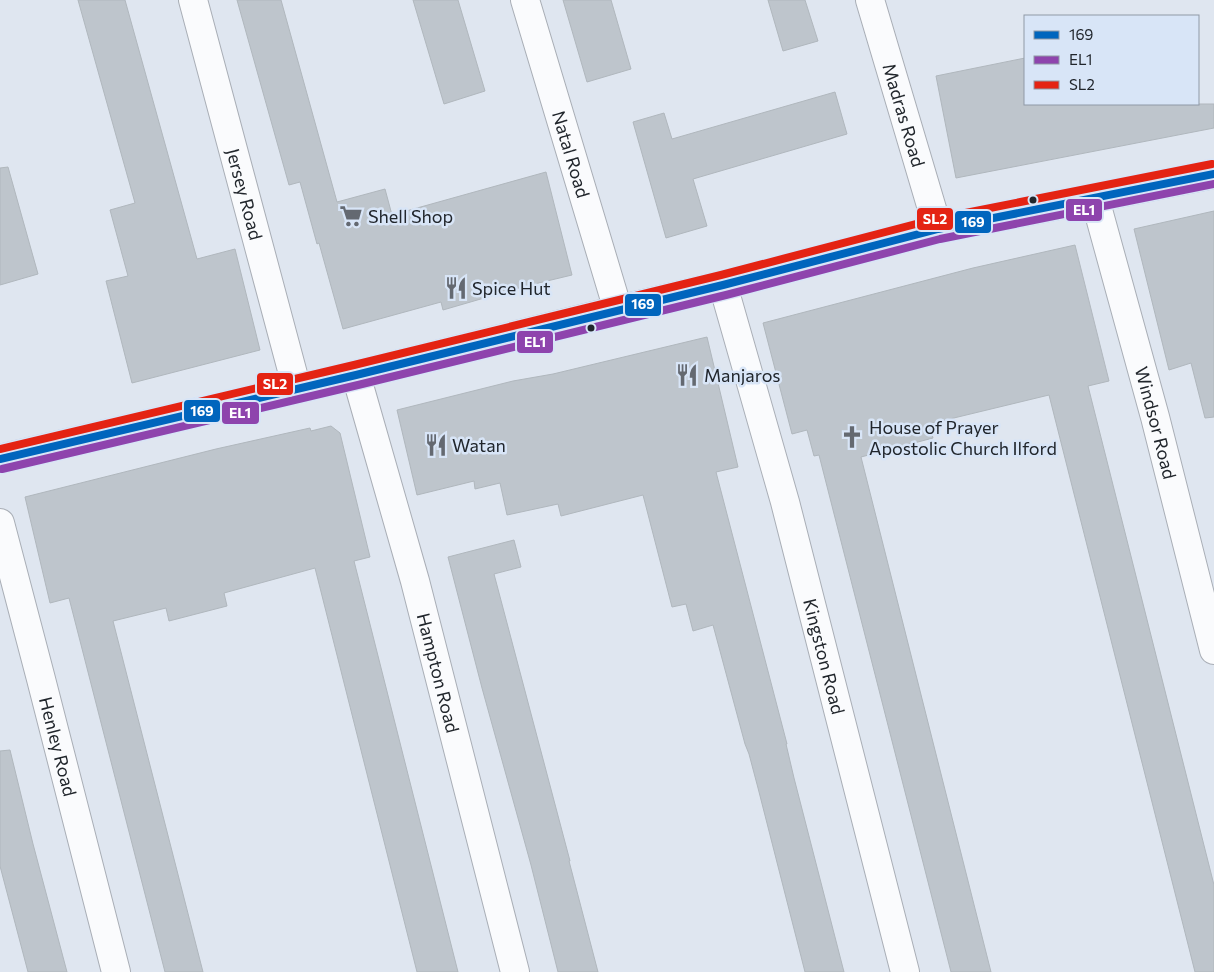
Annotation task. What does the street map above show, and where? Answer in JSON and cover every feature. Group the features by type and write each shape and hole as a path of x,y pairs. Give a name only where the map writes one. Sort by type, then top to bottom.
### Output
{"street":[{"name":"Jersey Road","path":"193,0 297,389"},
{"name":"Natal Road","path":"525,0 618,310"},
{"name":"Madras Road","path":"870,0 938,229"},
{"path":"1,456 356,375 723,285 938,229 1214,174"},
{"name":"Windsor Road","path":"1095,199 1155,417 1214,650"},
{"name":"Kingston Road","path":"723,285 785,502 905,972"},
{"name":"Hampton Road","path":"356,375 415,581 515,972"},
{"name":"Henley Road","path":"0,523 42,679 116,972"}],"building":[{"path":"78,0 125,0 197,259 235,249 260,350 132,383 106,281 128,276 110,210 135,203"},
{"path":"237,0 281,0 337,202 385,189 392,215 546,172 572,275 522,287 443,310 441,302 343,329 300,182 289,185"},
{"path":"413,0 458,0 485,91 444,104"},
{"path":"563,0 611,0 631,69 587,82"},
{"path":"768,0 805,0 818,41 783,51"},
{"path":"1024,58 1024,105 1214,104 1214,128 956,178 936,76"},
{"path":"835,92 847,134 693,179 707,226 666,238 633,122 664,113 672,139"},
{"path":"8,167 38,274 0,285 0,168"},
{"path":"1214,211 1214,417 1205,418 1191,363 1169,370 1134,229"},
{"path":"1075,245 1109,381 1088,386 1214,885 1214,972 1195,972 1049,395 929,424 933,438 861,457 991,972 951,972 819,455 814,456 807,430 792,434 763,323 973,268"},
{"path":"707,337 738,467 716,472 844,972 805,972 749,754 713,625 693,631 686,604 672,607 643,495 561,516 558,504 507,515 500,483 475,489 474,481 417,495 397,410 513,381 553,374"},
{"path":"331,426 340,433 370,557 354,561 458,972 417,972 315,568 224,593 227,606 169,621 166,608 113,621 203,972 165,972 69,598 50,603 25,497 216,449 310,428 311,431"},
{"path":"514,540 521,567 494,574 598,972 558,972 448,557"},
{"path":"10,750 67,972 28,972 0,866 0,751"}],"transit line":[{"name":"SL2","path":"0,449 721,275 935,219 1212,164"},
{"name":"169","path":"0,459 356,375 723,285 938,229 1214,174"},
{"name":"EL1","path":"2,469 358,385 726,295 940,239 1214,184"}],"place":[{"name":"Shell Shop","path":"351,216"},
{"name":"Spice Hut","path":"456,288"},
{"name":"Manjaros","path":"687,375"},
{"name":"House of Prayer Apostolic Church Ilford","path":"852,437"},
{"name":"Watan","path":"436,445"}]}
